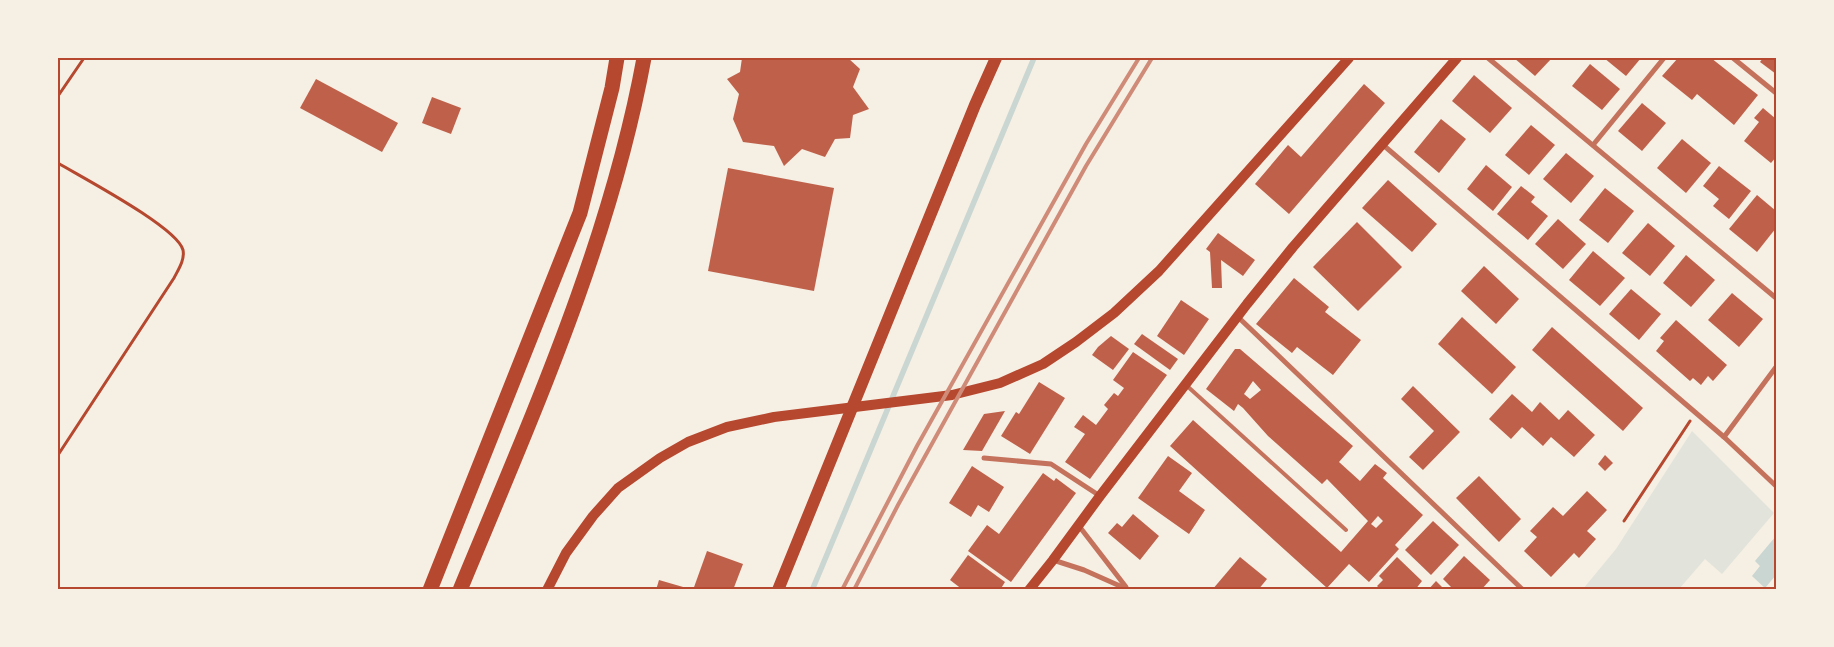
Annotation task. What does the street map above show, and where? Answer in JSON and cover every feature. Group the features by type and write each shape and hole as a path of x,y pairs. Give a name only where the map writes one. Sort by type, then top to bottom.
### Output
{"highway":[{"path":"430,590 580,212 612,88 617,58"},
{"path":"460,590 547,380 605,217 637,98 644,58"}],"main road":[{"path":"778,590 975,105 996,58"},
{"path":"547,590 566,553 593,516 618,488 660,458 688,442 727,427 774,417 952,395 1000,383 1043,364 1114,313 1159,271 1349,58"},
{"path":"1029,590 1237,316 1293,246 1457,58"}],"street":[{"path":"1488,58 1776,298"},
{"path":"1592,144 1664,58"},
{"path":"1733,58 1776,93"},
{"path":"1382,144 1696,412 1776,486"},
{"path":"1237,316 1524,590"},
{"path":"1724,437 1776,368"},
{"path":"984,458 1050,464 1100,496"},
{"path":"1078,526 1128,588"},
{"path":"1053,560 1128,588"}],"lane":[{"path":"1186,385 1346,530"}],"path":[{"path":"58,96 84,58"},
{"path":"58,163 158,223 179,241 183,251 182,264 174,278 58,455"},
{"path":"1624,521 1696,412"}],"shaded area":[{"path":"1692,431 1774,513 1722,574 1705,559 1679,589 1583,589 1616,549"},
{"path":"1776,536 1776,575 1765,588 1752,576 1760,566 1755,561"}],"building":[{"path":"742,58 848,58 860,69 853,87 869,109 853,115 850,138 835,139 825,157 802,149 784,166 774,146 743,142 733,119 739,94 727,79 740,72"},
{"path":"1514,58 1552,58 1535,76"},
{"path":"1604,58 1641,58 1626,76"},
{"path":"1678,58 1711,58 1758,95 1734,125 1697,94 1692,100 1662,76"},
{"path":"1763,58 1776,58 1776,74 1760,62"},
{"path":"1590,64 1620,89 1602,110 1572,86"},
{"path":"1474,75 1512,108 1490,133 1452,101"},
{"path":"316,79 398,123 382,152 300,108"},
{"path":"1364,84 1385,103 1289,214 1255,184 1288,145 1301,157"},
{"path":"432,97 461,108 451,134 422,123"},
{"path":"1642,103 1666,123 1642,151 1618,131"},
{"path":"1763,108 1776,119 1776,157 1771,163 1744,141 1759,122 1754,118"},
{"path":"1441,119 1466,139 1439,173 1414,152"},
{"path":"1531,125 1555,145 1529,175 1505,155"},
{"path":"1682,139 1711,163 1686,193 1657,168"},
{"path":"1566,153 1594,176 1571,203 1543,179"},
{"path":"1486,165 1512,187 1493,211 1467,189"},
{"path":"1719,166 1751,191 1729,219 1713,206 1719,199 1703,186"},
{"path":"728,168 834,188 814,291 708,271"},
{"path":"1388,180 1437,224 1412,252 1362,208"},
{"path":"1521,186 1535,197 1531,202 1548,216 1528,240 1497,214"},
{"path":"1605,188 1634,211 1608,243 1579,220"},
{"path":"1757,195 1776,211 1776,228 1757,252 1729,229"},
{"path":"1558,219 1586,244 1563,269 1535,244"},
{"path":"1357,222 1402,267 1358,311 1313,267"},
{"path":"1648,223 1675,246 1650,276 1622,253"},
{"path":"1218,233 1255,260 1243,276 1221,260 1222,288 1212,288 1210,252 1206,249"},
{"path":"1593,251 1625,278 1600,306 1569,280"},
{"path":"1686,255 1715,280 1691,307 1663,283"},
{"path":"1484,266 1519,299 1496,324 1461,291"},
{"path":"1294,278 1329,307 1325,312 1361,340 1333,375 1297,347 1292,353 1256,324"},
{"path":"1631,289 1661,314 1639,340 1609,314"},
{"path":"1732,293 1763,319 1739,347 1708,320"},
{"path":"1181,300 1209,319 1184,355 1157,336"},
{"path":"1462,317 1516,367 1492,394 1438,344"},
{"path":"1676,320 1727,365 1713,381 1708,376 1701,385 1693,378 1690,381 1656,351 1664,341 1660,338"},
{"path":"1552,327 1643,408 1623,431 1532,350"},
{"path":"1142,334 1178,359 1170,370 1134,344"},
{"path":"1111,336 1129,349 1113,370 1092,355"},
{"path":"1235,349 1240,349 1353,446 1339,462 1360,481 1375,464 1387,473 1383,478 1423,515 1395,545 1399,549 1369,582 1349,564 1327,588 1170,446 1193,420 1341,552 1368,521 1327,479 1322,484 1268,436 1243,408 1238,404 1234,411 1206,389","holes":["1253,381 1261,390 1250,399 1244,394","1378,516 1383,521 1376,528 1371,524"]},
{"path":"1133,352 1167,375 1090,479 1065,462 1085,434 1074,427 1083,415 1096,425 1108,409 1104,405 1114,393 1118,396 1124,388 1113,380"},
{"path":"1039,382 1065,398 1030,454 1001,436 1016,412 1019,414"},
{"path":"1413,386 1460,432 1423,470 1409,457 1434,431 1401,399"},
{"path":"1512,394 1532,412 1540,402 1559,420 1568,410 1595,435 1574,457 1551,437 1543,446 1522,427 1511,439 1489,419"},
{"path":"1005,411 982,451 963,450 984,414"},
{"path":"1605,455 1613,463 1605,471 1598,464"},
{"path":"1168,456 1192,473 1179,491 1205,510 1189,534 1138,498"},
{"path":"972,466 1004,487 989,512 978,505 971,517 949,503"},
{"path":"1043,473 1054,481 1056,478 1076,493 1011,582 968,551 987,525 999,534"},
{"path":"1479,476 1521,519 1499,542 1456,498"},
{"path":"1587,491 1607,510 1587,531 1596,539 1579,558 1574,553 1551,577 1524,551 1537,537 1530,531 1553,507 1563,516"},
{"path":"1133,514 1159,536 1140,560 1108,533 1117,523 1122,527"},
{"path":"1433,521 1459,545 1431,575 1405,550"},
{"path":"707,551 743,564 733,590 693,590"},
{"path":"968,555 1005,582 1000,590 963,590 950,580"},
{"path":"1464,556 1490,580 1481,590 1454,590 1443,579"},
{"path":"1240,557 1267,579 1258,590 1212,590"},
{"path":"1397,557 1422,581 1415,590 1381,590 1377,586 1383,580 1379,576"},
{"path":"659,580 690,589 690,590 656,590"},
{"path":"1436,581 1445,590 1428,590"}],"waterway":[{"path":"813,588 1034,58"}],"railway":[{"path":"842,590 917,446 1086,144 1139,58"},
{"path":"854,590 898,505 1086,166 1152,58"}]}
